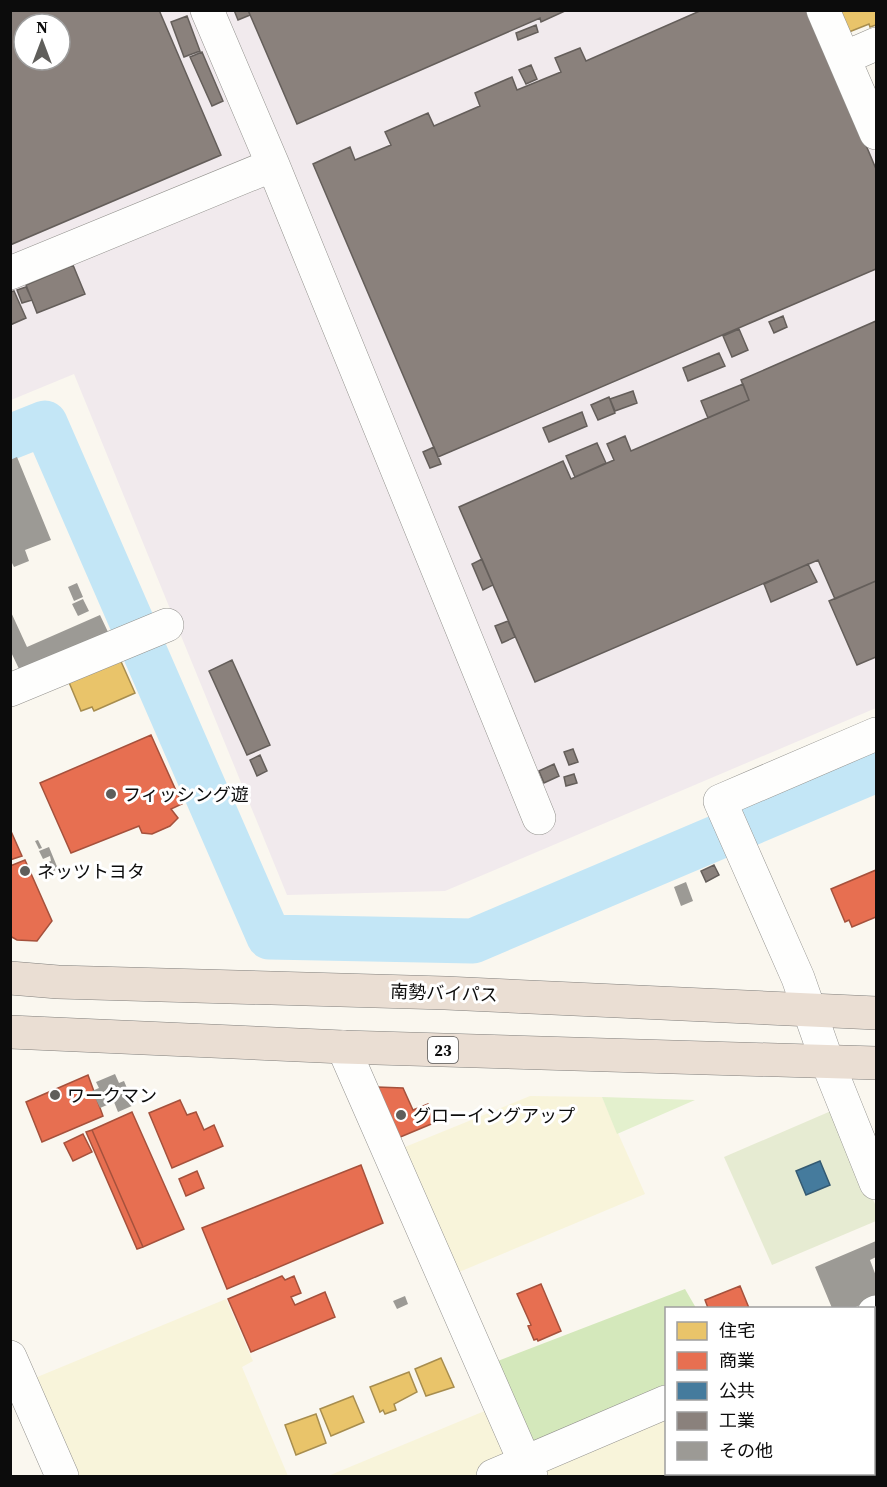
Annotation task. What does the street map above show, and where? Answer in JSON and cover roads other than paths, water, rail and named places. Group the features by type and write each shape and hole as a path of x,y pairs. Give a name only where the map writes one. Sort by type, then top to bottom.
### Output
{"highway":[{"name":"南勢バイパス","path":"10,978 58,982 445,993 876,1013"},
{"name":"23","path":"10,1032 343,1047 876,1063"}],"street":[{"path":"207,10 273,165 539,818"},
{"path":"823,10 876,133"},
{"path":"844,58 876,44"},
{"path":"10,273 273,165"},
{"path":"10,690 167,625"},
{"path":"876,734 720,801 809,1009 827,1061 876,1183"},
{"path":"343,1047 528,1469"},
{"path":"10,1358 62,1476"},
{"path":"493,1476 528,1469 665,1402"}],"waterway":[{"path":"10,437 45,423 269,937 473,941 876,770"}],"place":[{"name":"フィッシング遊","path":"111,794"},
{"name":"ネッツトヨタ","path":"25,871"},
{"name":"ワークマン","path":"55,1095"},
{"name":"グローイングアップ","path":"401,1115"}]}
